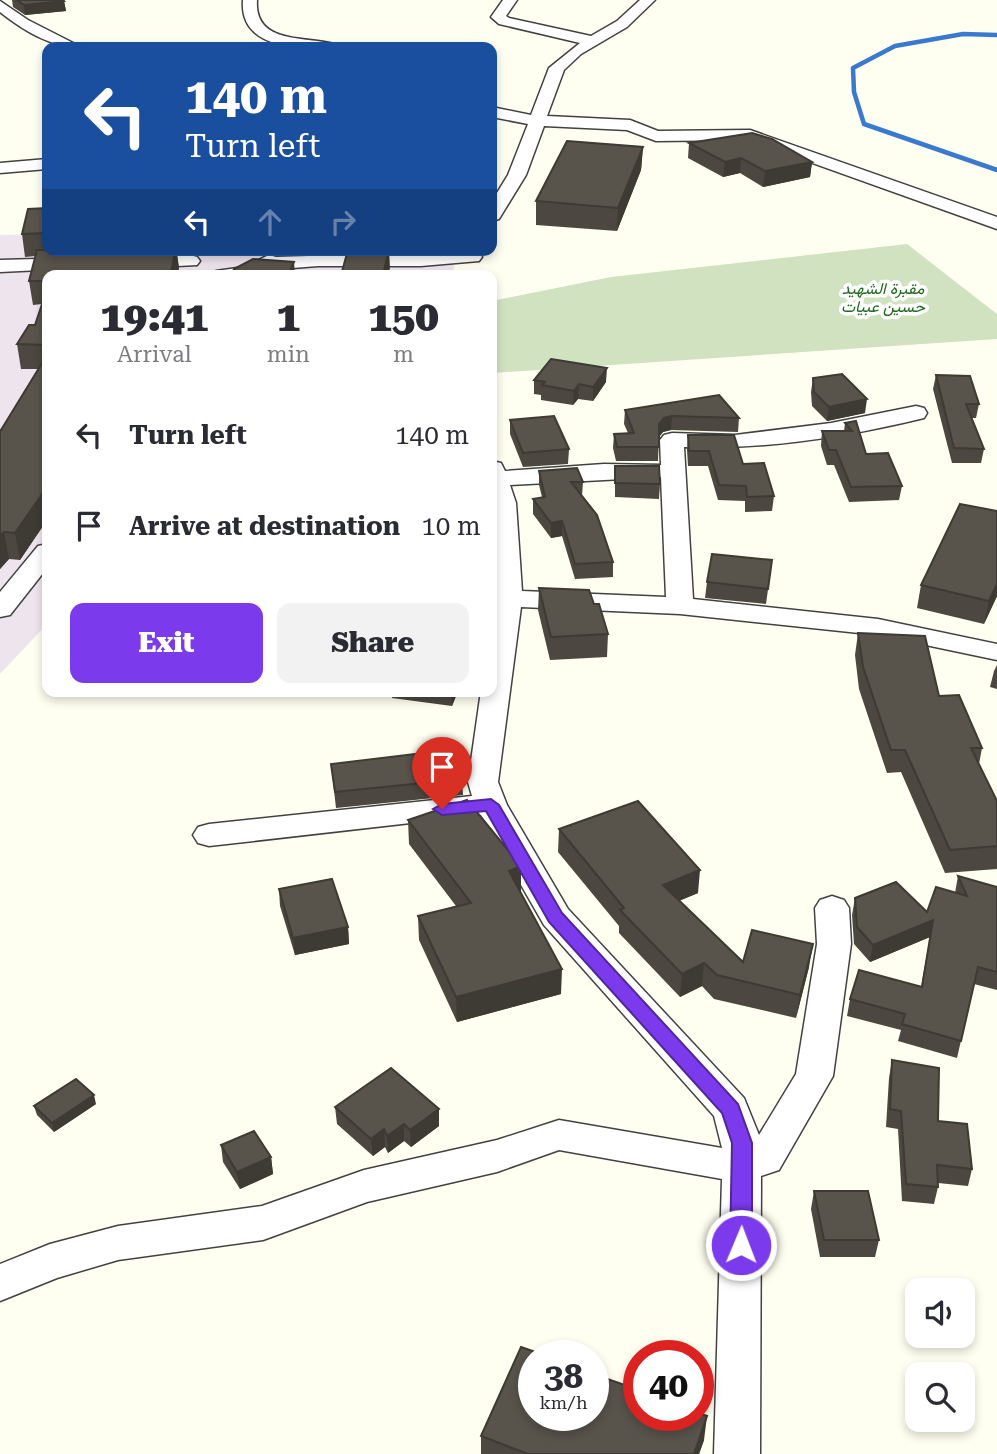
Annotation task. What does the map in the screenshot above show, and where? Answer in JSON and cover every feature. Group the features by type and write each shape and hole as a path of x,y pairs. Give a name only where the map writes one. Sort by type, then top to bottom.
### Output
{"street":[{"path":"250,0 249,14 260,32 274,38 298,42"},
{"path":"510,0 498,17 504,21 593,41"},
{"path":"497,207 517,175 557,68 576,51 622,24 649,0"},
{"path":"0,5 23,23 63,42"},
{"path":"497,113 536,121 630,125 656,136 750,135 997,223"},
{"path":"0,168 42,164"},
{"path":"121,263 195,256"},
{"path":"251,270 269,256"},
{"path":"274,256 312,267 443,260 473,261"},
{"path":"447,256 473,261"},
{"path":"3,272 93,264"},
{"path":"680,606 672,440 735,442 831,430 916,413"},
{"path":"497,474 673,471"},
{"path":"497,483 504,503 509,598 497,683"},
{"path":"0,609 42,558"},
{"path":"509,598 680,606 878,628 997,652"},
{"path":"495,697 483,782 491,805 556,917 731,1109 742,1143 737,1454"},
{"path":"209,835 491,805"},
{"path":"0,1283 50,1262 118,1243 262,1223 365,1186 497,1156 559,1135 742,1167 765,1159 814,1076 834,944 832,908"}],"shaded area":[{"path":"42,234 42,256 455,256 454,270 42,270 42,629 0,674 0,235"}],"green space":[{"name":"مقبرة الشهيد حسين عبيات","path":"907,244 997,314 997,339 497,373 497,300 611,277"}],"building":[{"path":"17,0 63,0 64,1 24,5"},
{"path":"752,133 772,139 812,162 765,171 741,158 725,162 689,143"},
{"path":"567,141 643,147 618,208 536,201"},
{"path":"42,208 42,233 22,234 28,209"},
{"path":"37,250 42,250 42,256 174,256 172,270 42,270 42,281 29,281"},
{"path":"346,256 388,256 384,270 342,270"},
{"path":"253,259 294,262 290,270 234,269"},
{"path":"42,304 42,345 17,344 29,325 35,325"},
{"path":"551,359 607,368 593,387 579,384 574,391 542,385 545,382 534,380"},
{"path":"42,363 42,494 15,533 4,532 0,536 0,430"},
{"path":"842,374 867,399 829,407 814,392 813,378"},
{"path":"936,375 970,376 979,404 966,404 984,449 954,448"},
{"path":"719,395 739,418 672,416 664,418 659,424 659,447 617,447 614,434 634,433 625,410"},
{"path":"554,416 569,449 523,453 510,420"},
{"path":"856,421 866,454 888,453 902,486 851,487 836,450 829,450 822,431 852,431 845,423"},
{"path":"688,435 734,435 743,464 764,463 774,496 747,497 746,486 719,485 709,451 689,451"},
{"path":"615,466 659,466 660,484 615,483"},
{"path":"577,468 583,482 571,482 597,515 613,562 575,564 562,521 551,523 533,499 545,497 539,471"},
{"path":"960,504 997,511 997,584 989,601 921,585"},
{"path":"712,554 772,560 768,589 707,582"},
{"path":"539,588 589,590 594,604 599,604 608,634 551,637"},
{"path":"858,633 925,636 939,696 959,695 982,748 971,748 997,801 997,846 950,850 905,750 891,750 863,667"},
{"path":"456,749 462,779 335,792 331,764"},
{"path":"467,800 521,866 509,871 562,969 456,997 418,916 471,903 408,820"},
{"path":"638,801 700,870 663,885 743,962 752,930 813,944 800,995 717,975 704,963 682,974 620,910 624,908 559,829"},
{"path":"958,876 997,887 997,972 978,967 961,1041 902,1024 905,1014 850,999 859,970 922,987 933,920 873,945 857,927 855,898 896,882 927,912 936,887 967,896"},
{"path":"332,879 348,927 293,938 279,889"},
{"path":"892,1060 939,1068 938,1121 967,1124 972,1169 937,1165 938,1187 906,1184 901,1111 890,1109"},
{"path":"391,1068 439,1109 410,1130 404,1124 387,1136 384,1129 371,1139 335,1107"},
{"path":"76,1079 94,1095 52,1123 34,1106"},
{"path":"254,1131 271,1157 237,1172 221,1145"},
{"path":"814,1191 868,1191 879,1240 824,1240"},
{"path":"518,1354 518,1431 609,1431 609,1380 623,1384 623,1431 702,1431 694,1454 528,1454 481,1436"}],"waterway":[{"path":"997,35 963,34 895,46 853,68 854,92 864,124 997,170"}],"route":[{"path":"442,809 491,805 556,917 731,1109 742,1143 741,1245"}]}
